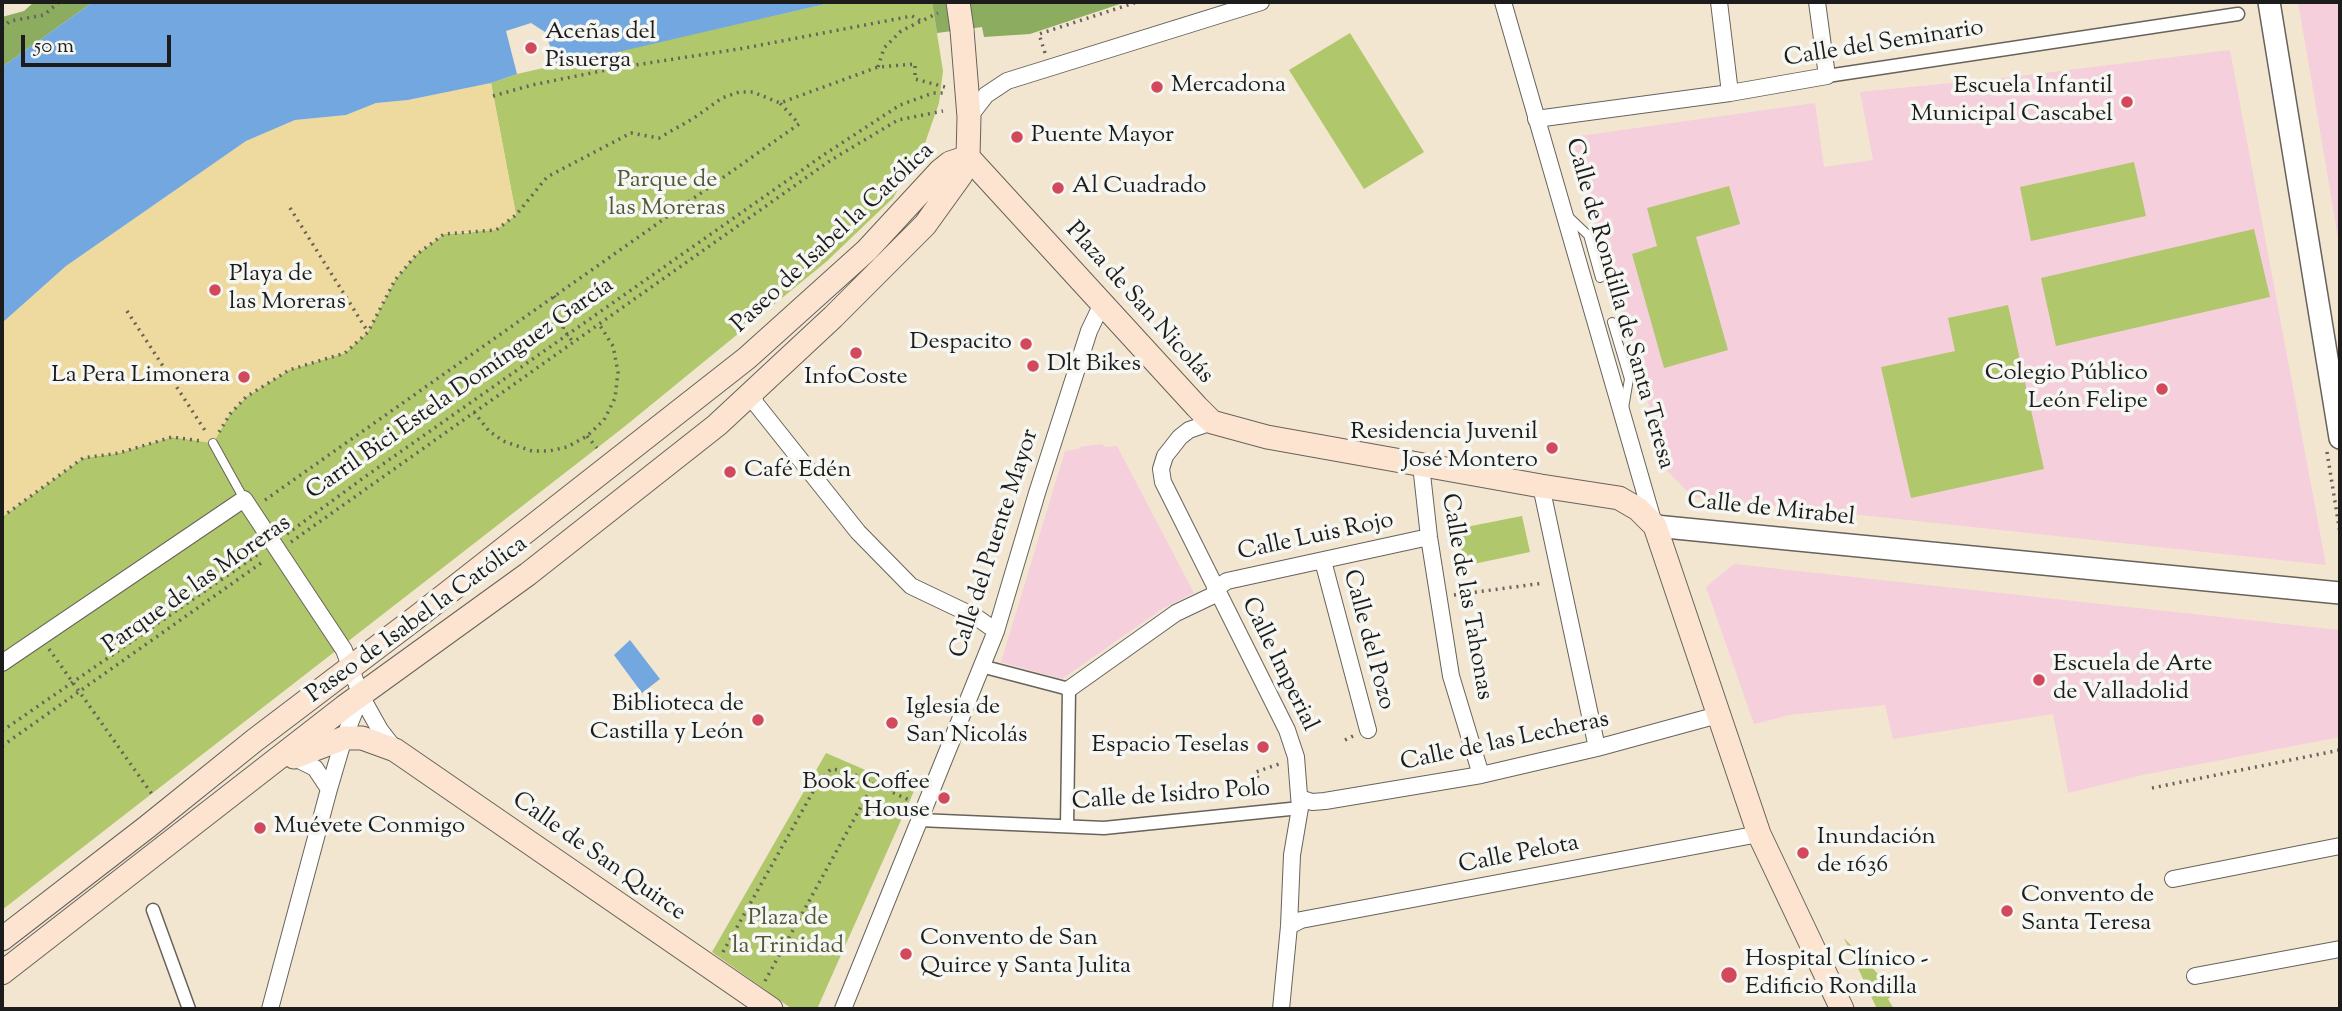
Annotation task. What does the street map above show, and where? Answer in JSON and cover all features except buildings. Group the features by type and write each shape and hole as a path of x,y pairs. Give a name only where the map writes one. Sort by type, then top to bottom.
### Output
{"main road":[{"path":"951,6 962,30 969,117 968,157"},
{"name":"Plaza de San Nicolás","path":"968,157 1212,422"},
{"name":"Paseo de Isabel la Católica","path":"2,974 361,695 528,574 716,425 833,317 925,225 955,185 968,157"},
{"name":"Paseo de Isabel la Católica","path":"2,939 747,358 876,242 940,171 950,163 968,157"},
{"name":"Calle de Mirabel","path":"1212,422 1267,437 1619,498 1638,509 1655,526"},
{"name":"Calle de Rondilla de Santa Teresa","path":"1655,526 1759,834 1842,1009"},
{"path":"269,767 344,738"},
{"name":"Calle de San Quirce","path":"344,738 362,738 395,750 764,1004"}],"street":[{"path":"969,117 986,95 1007,81 1261,2"},
{"name":"Calle de Rondilla de Santa Teresa","path":"1503,2 1655,526"},
{"path":"1719,2 1730,93"},
{"path":"1817,2 1827,76"},
{"path":"2269,2 2340,438"},
{"name":"Calle del Seminario","path":"1536,118 1730,93 2238,14"},
{"name":"Calle del Puente Mayor","path":"924,808 996,631 1088,331 1099,310 1100,302"},
{"path":"752,393 756,404 858,532 911,586 976,617 996,631"},
{"name":"Calle Imperial","path":"1212,422 1189,430 1180,437 1165,456 1161,469 1163,482 1287,730 1296,757 1300,803 1293,855 1281,1009"},
{"name":"Calle de las Tahonas","path":"1421,465 1429,537 1451,676 1481,775"},
{"path":"1541,486 1597,748"},
{"path":"2,663 248,504"},
{"name":"Calle de San Quirce","path":"248,504 344,650 361,695 380,730 395,750"},
{"name":"Calle de Mirabel","path":"1655,526 2340,593"},
{"name":"Calle Luis Rojo","path":"1069,689 1176,613 1216,591 1227,581 1429,537"},
{"name":"Calle del Pozo","path":"1323,561 1368,730"},
{"path":"981,666 1069,689 1067,826"},
{"path":"270,1009 344,738 361,695"},
{"name":"Calle de las Lecheras","path":"1300,803 1481,775 1597,748 1718,715"},
{"path":"293,757 315,768 330,789"},
{"name":"Calle de Isidro Polo","path":"924,808 1104,828 1269,812 1300,803"},
{"path":"843,1009 924,808"},
{"name":"Calle Pelota","path":"1289,926 1301,920 1759,834"},
{"path":"2173,880 2340,846"},
{"path":"153,911 189,1009"},
{"path":"2195,976 2340,949"}],"lane":[{"path":"1563,210 1588,235 1600,278"},
{"path":"1612,322 1629,379 1623,415"},
{"path":"213,443 248,504"}],"path":[{"path":"2,28 10,21 44,15 59,2"},
{"path":"1047,60 1039,34 1137,2"},
{"path":"780,103 878,67 884,48 901,31 951,6"},
{"path":"494,96 532,85 616,68 744,48 912,16 921,21"},
{"name":"Carril Bici Estela Domínguez García","path":"2,730 71,681 277,547 366,476 880,118 900,105 947,90 915,79 915,64 878,67"},
{"path":"213,443 230,414 246,397 289,370 345,353 368,332 395,280 416,255 444,234 496,230 516,215 547,177 631,133 659,138 722,98 739,92 753,92 780,103 799,124 554,296 248,504"},
{"name":"Parque de las Moreras","path":"2,746 277,547 474,412 831,160 898,120 943,111"},
{"path":"290,208 368,332"},
{"path":"554,296 566,313 564,329 573,342"},
{"path":"127,311 213,443"},
{"path":"474,412 489,430 503,441 524,449 549,451 567,447 587,436 604,420 615,398 618,372 613,346 599,324"},
{"path":"587,436 601,453"},
{"path":"2,517 83,458 119,453 172,437 213,443"},
{"path":"1438,597 1561,581"},
{"path":"40,636 155,798"},
{"path":"2152,788 2340,750"},
{"path":"1269,812 1256,772 1281,764"},
{"path":"713,969 819,781 831,769 847,771 924,808"},
{"path":"764,1004 874,783"}],"shaded area":[{"path":"2298,2 2340,2 2340,250 2316,107"},
{"path":"2230,50 2326,565 1693,497 1668,472 1572,137 1815,103 1824,167 1873,160 1860,92 2012,77"},
{"path":"1103,444 1104,447 1117,446 1194,593 1162,609 1062,679 1001,662 1065,451"},
{"name":"Escuela de Arte de Valladolid","path":"1734,564 2340,630 2340,737 2143,775 2068,793 2053,714 1893,739 1885,705 1790,715 1754,724 1706,587"}],"green space":[{"path":"34,2 93,2 2,67 2,17 24,11"},
{"name":"Parque de las Moreras","path":"834,2 932,2 943,71 939,103 925,143 893,198 826,262 624,427 2,910 2,517 83,458 119,453 172,437 213,443 230,414 246,397 289,370 345,353 368,332 395,280 416,255 444,234 470,233 507,221 516,215 491,83 517,74"},
{"path":"932,2 1126,2 1030,34 984,37 982,27 937,33"},
{"path":"1350,33 1424,152 1364,189 1289,70"},
{"path":"2134,162 2146,216 2031,241 2020,187"},
{"path":"1729,186 1740,224 1696,237 1728,350 1664,368 1632,254 1657,246 1647,208"},
{"path":"2254,229 2270,297 2056,346 2041,278"},
{"path":"2008,305 2044,469 1911,498 1881,367 1955,351 1948,318"},
{"path":"1522,516 1530,552 1464,566 1456,529"},
{"name":"Plaza de la Trinidad","path":"826,753 914,791 817,1009 792,1009 712,952"},
{"path":"1844,938 1895,992 1888,999 1894,1009 1877,1009"}],"sand":[{"name":"Playa de las Moreras","path":"491,83 516,215 496,230 444,234 416,255 395,280 368,332 345,353 289,370 246,397 230,414 213,443 172,437 119,453 83,458 2,517 2,323 66,266 246,141 295,120 346,115 376,103 408,100"}],"water":[{"path":"93,2 834,2 557,66 545,32 531,23 506,31 517,74 491,83 408,100 376,103 346,115 295,120 246,141 66,266 2,323 2,67"},
{"path":"630,640 660,679 642,693 614,655"}],"place":[{"name":"Aceñas del Pisuerga","path":"531,48"},
{"name":"Mercadona","path":"1157,87"},
{"name":"Escuela Infantil Municipal Cascabel","path":"2127,102"},
{"name":"Puente Mayor","path":"1017,137"},
{"name":"Al Cuadrado","path":"1058,188"},
{"name":"Playa de las Moreras","path":"215,290"},
{"name":"Despacito","path":"1026,344"},
{"name":"InfoCoste","path":"856,353"},
{"name":"Dlt Bikes","path":"1033,366"},
{"name":"La Pera Limonera","path":"244,377"},
{"name":"Colegio Público León Felipe","path":"2162,389"},
{"name":"Residencia Juvenil José Montero","path":"1552,448"},
{"name":"Café Edén","path":"730,472"},
{"name":"Escuela de Arte de Valladolid","path":"2039,680"},
{"name":"Biblioteca de Castilla y León","path":"758,720"},
{"name":"Iglesia de San Nicolás","path":"892,723"},
{"name":"Espacio Teselas","path":"1263,747"},
{"name":"Book Coffee House","path":"944,798"},
{"name":"Muévete Conmigo","path":"260,828"},
{"name":"Inundación de 1636","path":"1803,853"},
{"name":"Convento de Santa Teresa","path":"2007,911"},
{"name":"Convento de San Quirce y Santa Julita","path":"906,954"},
{"name":"Hospital Clínico - Edificio Rondilla","path":"1729,975"}]}
